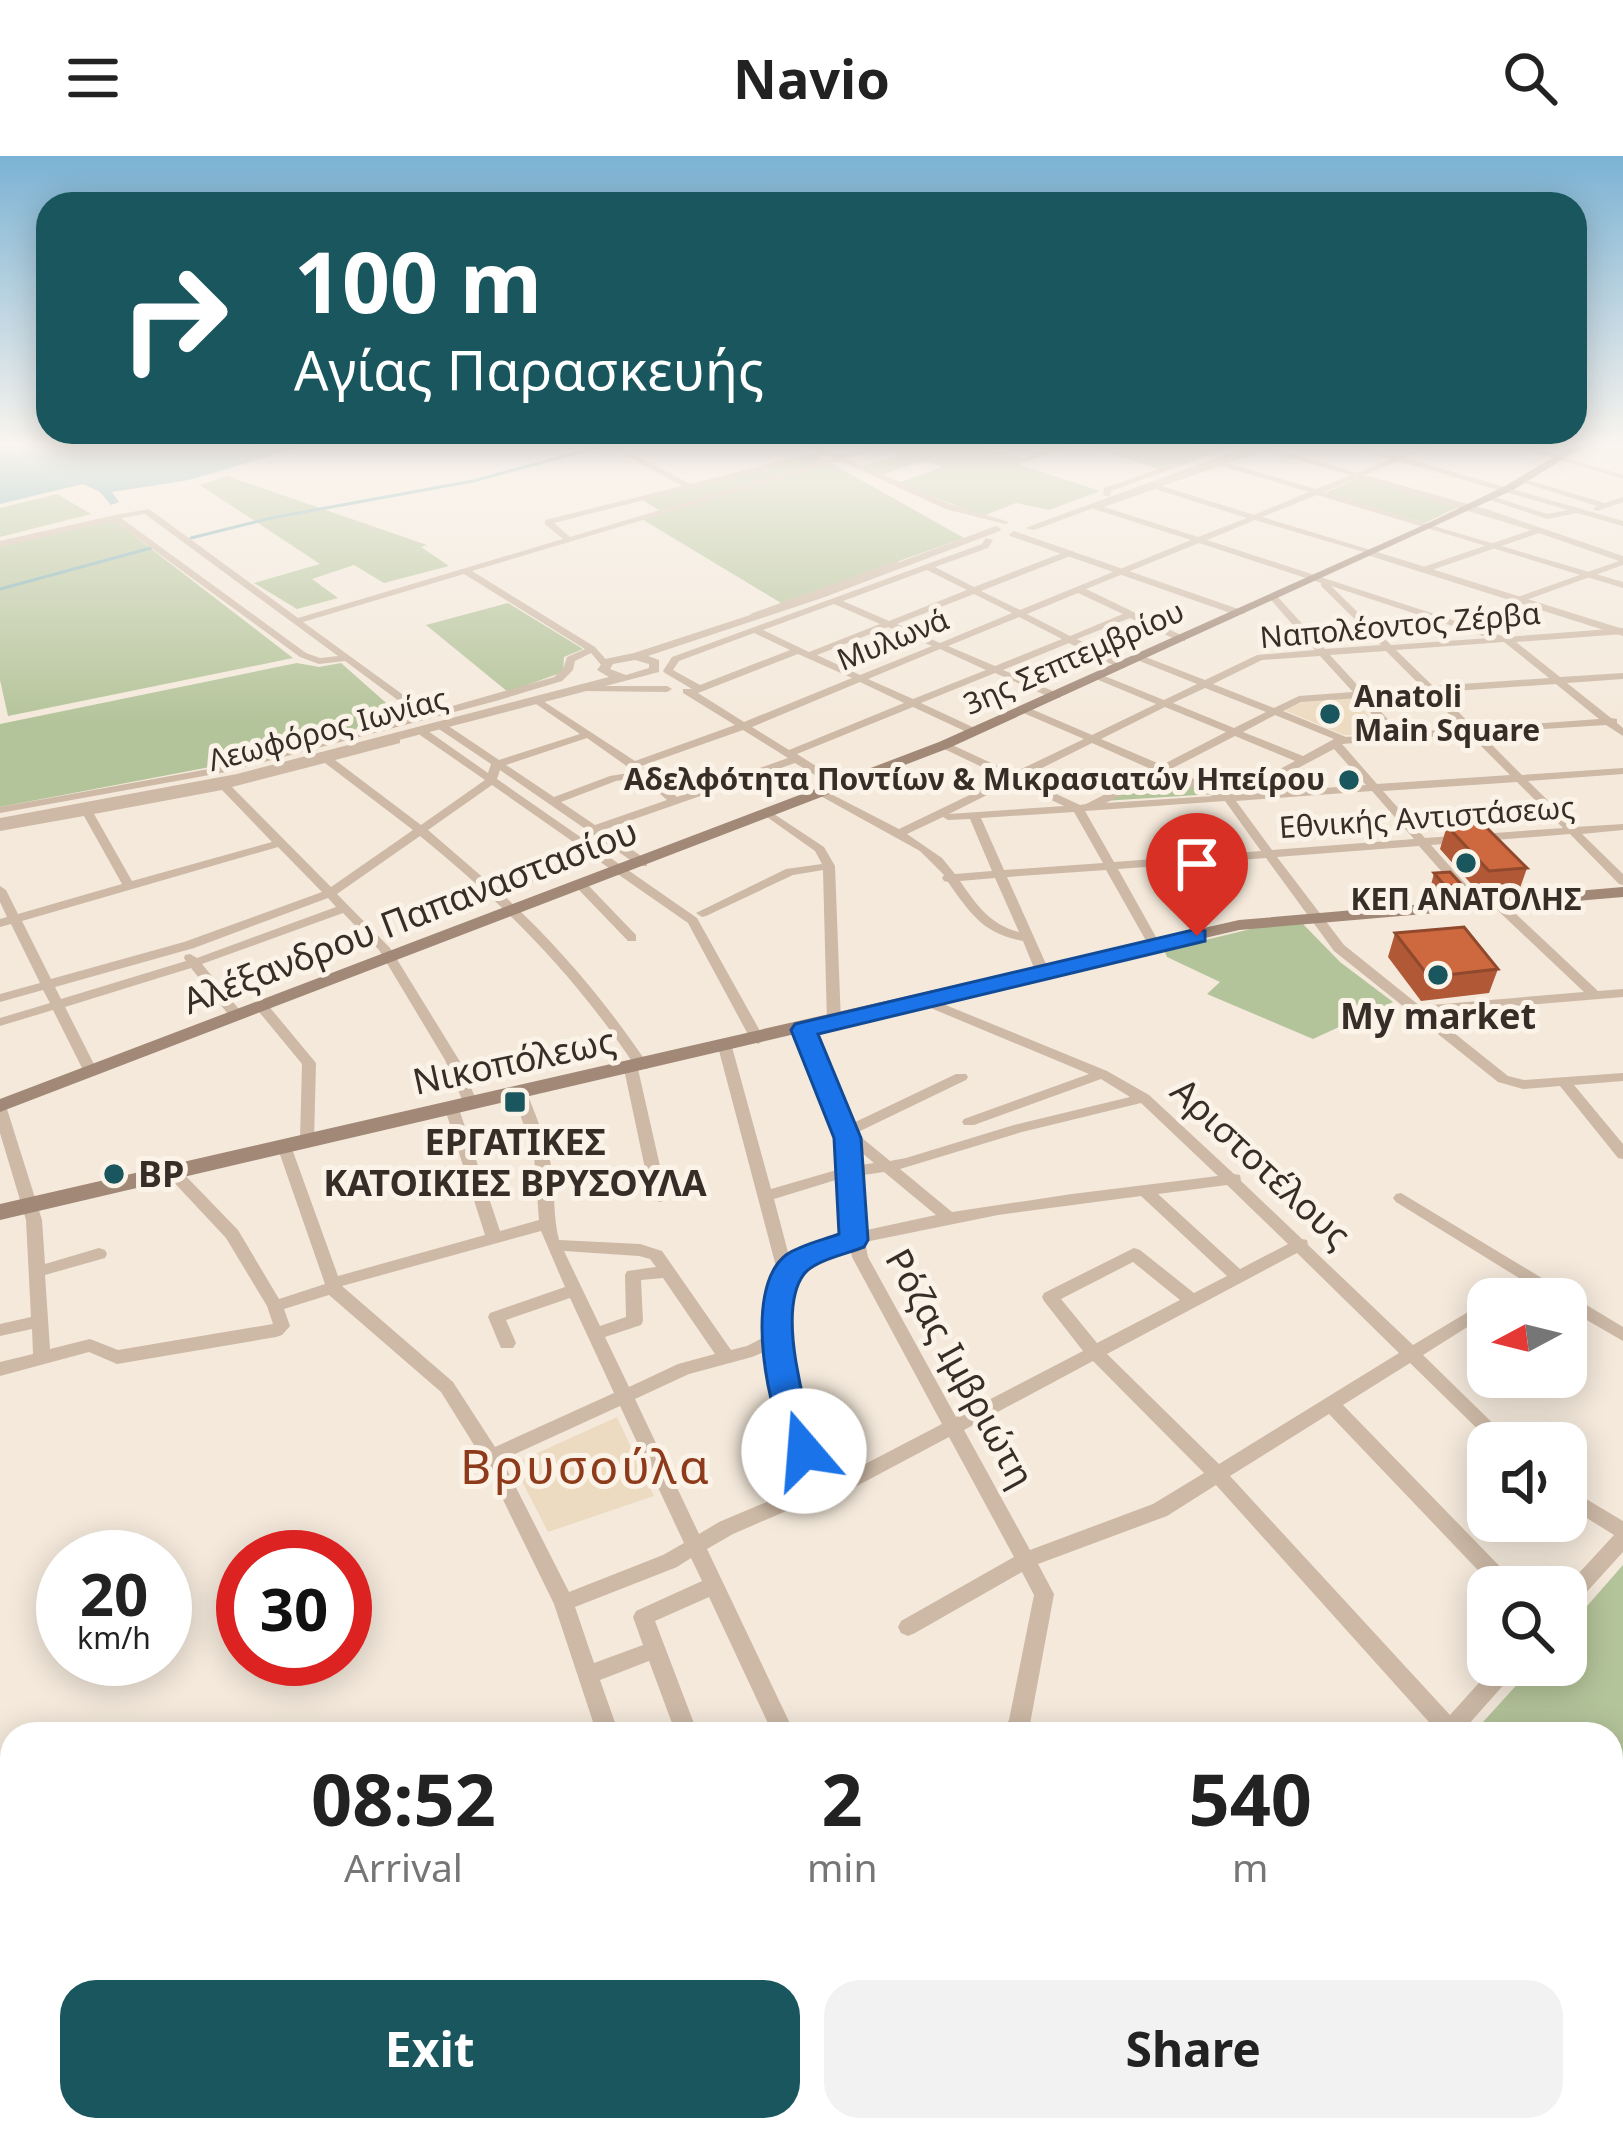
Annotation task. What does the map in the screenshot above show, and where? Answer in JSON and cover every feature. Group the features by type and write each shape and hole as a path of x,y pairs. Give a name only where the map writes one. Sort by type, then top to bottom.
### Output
{"main road":[{"name":"3ης Σεπτεμβρίου","path":"833,790 1100,677 1407,537"},
{"name":"Αλέξανδρου Παπαναστασίου","path":"0,1108 833,790"},
{"name":"Νικοπόλεως","path":"0,1212 1239,926 1623,892"}],"street":[{"path":"0,544 32,537"},
{"path":"138,537 303,655 322,662 349,658"},
{"path":"181,537 349,658 432,724 491,781 699,928 758,1040"},
{"path":"565,537 569,540"},
{"path":"300,620 580,537"},
{"name":"Λεωφόρος Ιωνίας","path":"656,662 984,537"},
{"name":"Λεωφόρος Ιωνίας","path":"432,724 625,678 676,652 986,537"},
{"path":"694,691 670,674 669,664 985,546 996,537"},
{"path":"1026,537 1240,613"},
{"path":"1037,537 1043,542"},
{"path":"1188,537 1509,641 1616,721 1623,734"},
{"name":"Μυλωνά","path":"551,802 1206,537"},
{"path":"1315,537 1622,632"},
{"path":"1467,537 1623,586"},
{"path":"1424,570 1520,537"},
{"path":"1558,537 1623,560"},
{"path":"694,691 887,624 1070,553"},
{"path":"1518,600 1623,560"},
{"path":"928,567 1123,666"},
{"path":"466,571 592,649 604,665 625,678 667,689 795,756 833,790 931,854 987,925 1028,938"},
{"path":"1318,580 1623,881"},
{"path":"1080,590 1182,639"},
{"path":"1274,598 1397,736"},
{"path":"835,602 1056,696"},
{"path":"593,830 795,756 911,702 1131,614"},
{"path":"754,629 975,732"},
{"name":"Ναπολέοντος Ζέρβα","path":"933,820 1260,657 1622,632"},
{"path":"0,819 203,785 432,724 548,683 565,675 573,657 592,649 656,662 738,728"},
{"name":"Λεωφόρος Ιωνίας","path":"0,819 87,812 224,786 327,759 571,682 632,656"},
{"path":"1140,658 1339,741 1423,842 1486,903 1595,995"},
{"path":"1083,808 1307,697 1623,676"},
{"path":"1100,677 1301,759"},
{"name":"Λεωφόρος Ιωνίας","path":"432,724 604,686 654,692 667,689"},
{"path":"540,702 638,769 674,800"},
{"path":"1025,710 1228,798 1312,917 1347,956 1509,1082 1623,1077"},
{"path":"1244,797 1301,759 1339,741 1616,721"},
{"path":"432,724 643,863"},
{"path":"496,765 586,735"},
{"path":"944,745 1083,808 1155,946"},
{"path":"327,759 515,911 608,1011 636,1068 659,1198"},
{"path":"0,998 181,947 330,893 491,781 496,765"},
{"path":"896,835 933,820 974,815 1623,771"},
{"path":"224,786 390,958 452,1060 494,1238"},
{"path":"87,812 129,887"},
{"path":"771,815 820,849 829,866 834,1023"},
{"path":"974,815 1043,973"},
{"name":"Εθνικής Αντιστάσεως","path":"948,878 1623,827"},
{"path":"7,921 280,843"},
{"path":"491,892 598,854"},
{"path":"702,913 790,872 829,866"},
{"path":"582,886 632,938"},
{"path":"0,890 7,921 91,1072"},
{"path":"0,1022 194,963 345,908"},
{"path":"181,947 237,1016"},
{"path":"1417,1010 1621,995"},
{"name":"Αριστοτέλους","path":"926,1001 1102,1073 1144,1098 1235,1179 1483,1422"},
{"path":"262,1007 309,1063 307,1140"},
{"name":"Ρόζας Ιμβριώτη","path":"804,1030 846,1132 854,1240 869,1277 1028,1559 1045,1603 1019,1722"},
{"path":"725,1047 786,1274 775,1339 789,1412 818,1489"},
{"path":"969,1122 1102,1073"},
{"path":"948,1217 846,1132 961,1076"},
{"path":"1564,1082 1623,1154"},
{"path":"520,1094 543,1160 545,1224 553,1245 778,1722"},
{"path":"767,1196 1144,1098"},
{"path":"0,1108 31,1205 42,1357"},
{"path":"284,1146 333,1285 345,1302 447,1387 491,1457 564,1603 604,1722"},
{"path":"0,1369 90,1345 117,1357 276,1331 282,1326 232,1234 173,1172"},
{"path":"786,1274 798,1261 854,1240 948,1217 1235,1179"},
{"path":"1146,1191 1239,1277"},
{"path":"1401,1198 1487,1255 1532,1278"},
{"path":"275,1306 545,1224"},
{"path":"564,1603 670,1561 818,1489 846,1483 1300,1244"},
{"path":"553,1245 647,1251 669,1273 726,1356"},
{"path":"36,1272 99,1254"},
{"path":"1193,1301 1134,1254 1052,1294 1056,1309 1218,1475 1439,1722"},
{"path":"594,1334 635,1321 633,1275 669,1273"},
{"path":"507,1343 496,1317 507,1303 574,1290"},
{"path":"1587,1312 1623,1335"},
{"path":"908,1628 1028,1559 1149,1516 1467,1319"},
{"path":"0,1330 40,1321"},
{"path":"491,1457 623,1396 775,1339"},
{"path":"1332,1405 1487,1566"},
{"path":"1587,1510 1623,1535 1587,1576"},
{"path":"682,1722 643,1617 712,1586"},
{"path":"588,1675 653,1650"},
{"path":"1457,1722 1489,1686"}],"green space":[{"path":"41,537 135,537 293,658 8,716 0,680 0,547"},
{"path":"279,537 403,537 427,545 421,547 449,566 384,583 354,565 312,579 338,598 297,609 254,583 320,564"},
{"path":"671,537 964,538 781,603"},
{"path":"508,603 583,649 564,657 563,672 508,692 426,625"},
{"path":"297,663 319,667 341,663 402,717 210,767 0,807 0,724"},
{"path":"1162,771 1213,794 1103,801"},
{"path":"1303,924 1340,962 1393,1002 1313,1039 1207,994 1220,982 1167,957 1164,950 1255,928"},
{"path":"1623,1565 1623,1722 1483,1722 1516,1686 1587,1686 1587,1606"}],"shaded area":[{"name":"Anatoli Main Square","path":"1352,697 1385,734 1344,735 1284,710 1305,701"},
{"path":"617,1417 654,1496 548,1532 513,1464"}],"building":[{"path":"1482,823 1527,868 1489,871 1447,826"},
{"path":"1450,872 1462,885 1445,886 1434,873"},
{"path":"1464,927 1498,969 1429,977 1395,933"}],"waterway":[{"path":"191,538 196,537"},
{"path":"0,589 151,548"}],"place":[{"name":"Anatoli Main Square","path":"1330,714"},
{"name":"Αδελφότητα Ποντίων & Μικρασιατών Ηπείρου","path":"1349,780"},
{"name":"ΚΕΠ ΑΝΑΤΟΛΗΣ","path":"1466,863"},
{"name":"My market","path":"1438,975"},
{"name":"ΕΡΓΑΤΙΚΕΣ ΚΑΤΟΙΚΙΕΣ ΒΡΥΣΟΥΛΑ","path":"515,1102"},
{"name":"BP","path":"114,1174"}],"district":[{"name":"Βρυσούλα","path":"586,1467"}],"route":[{"path":"804,1451 789,1412 776,1349 785,1277 798,1261 854,1240 848,1138 804,1030 1197,936"}]}
